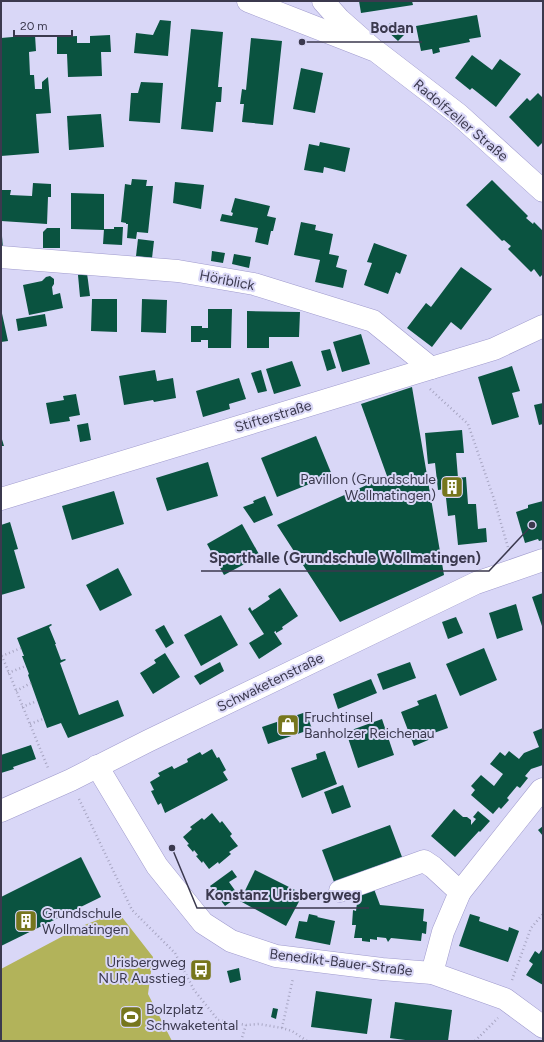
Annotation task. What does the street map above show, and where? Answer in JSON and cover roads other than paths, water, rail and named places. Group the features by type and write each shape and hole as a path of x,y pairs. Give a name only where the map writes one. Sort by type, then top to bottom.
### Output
{"street":[{"path":"248,1 376,51"},
{"path":"323,1 339,19 376,51"},
{"name":"Radolfzeller Straße","path":"376,51 458,114 540,182"},
{"name":"Höriblick","path":"1,257 178,270 254,284 373,321 424,370"},
{"name":"Stifterstraße","path":"1,499 494,349 543,326"},
{"name":"Schwaketenstraße","path":"1,811 63,783 155,737 476,583 543,560"},
{"name":"Benedikt-Bauer-Straße","path":"97,766 157,866 203,923 231,941 276,956 382,969 432,973 509,1001 543,1027"},
{"path":"432,973 443,932 460,892 543,789"},
{"path":"340,891 424,861 433,867 460,892"}],"place":[{"name":"Bodan","path":"302,42"},
{"name":"Pavillon (Grundschule Wollmatingen)","path":"452,487"},
{"name":"Sporthalle (Grundschule Wollmatingen)","path":"532,525"},
{"name":"Fruchtinsel Banholzer Reichenau","path":"288,725"},
{"name":"Konstanz Urisbergweg","path":"172,848"},
{"name":"Grundschule Wollmatingen","path":"26,921"},
{"name":"Urisbergweg NUR Ausstieg","path":"201,970"},
{"name":"Bolzplatz Schwaketental","path":"131,1017"}]}
